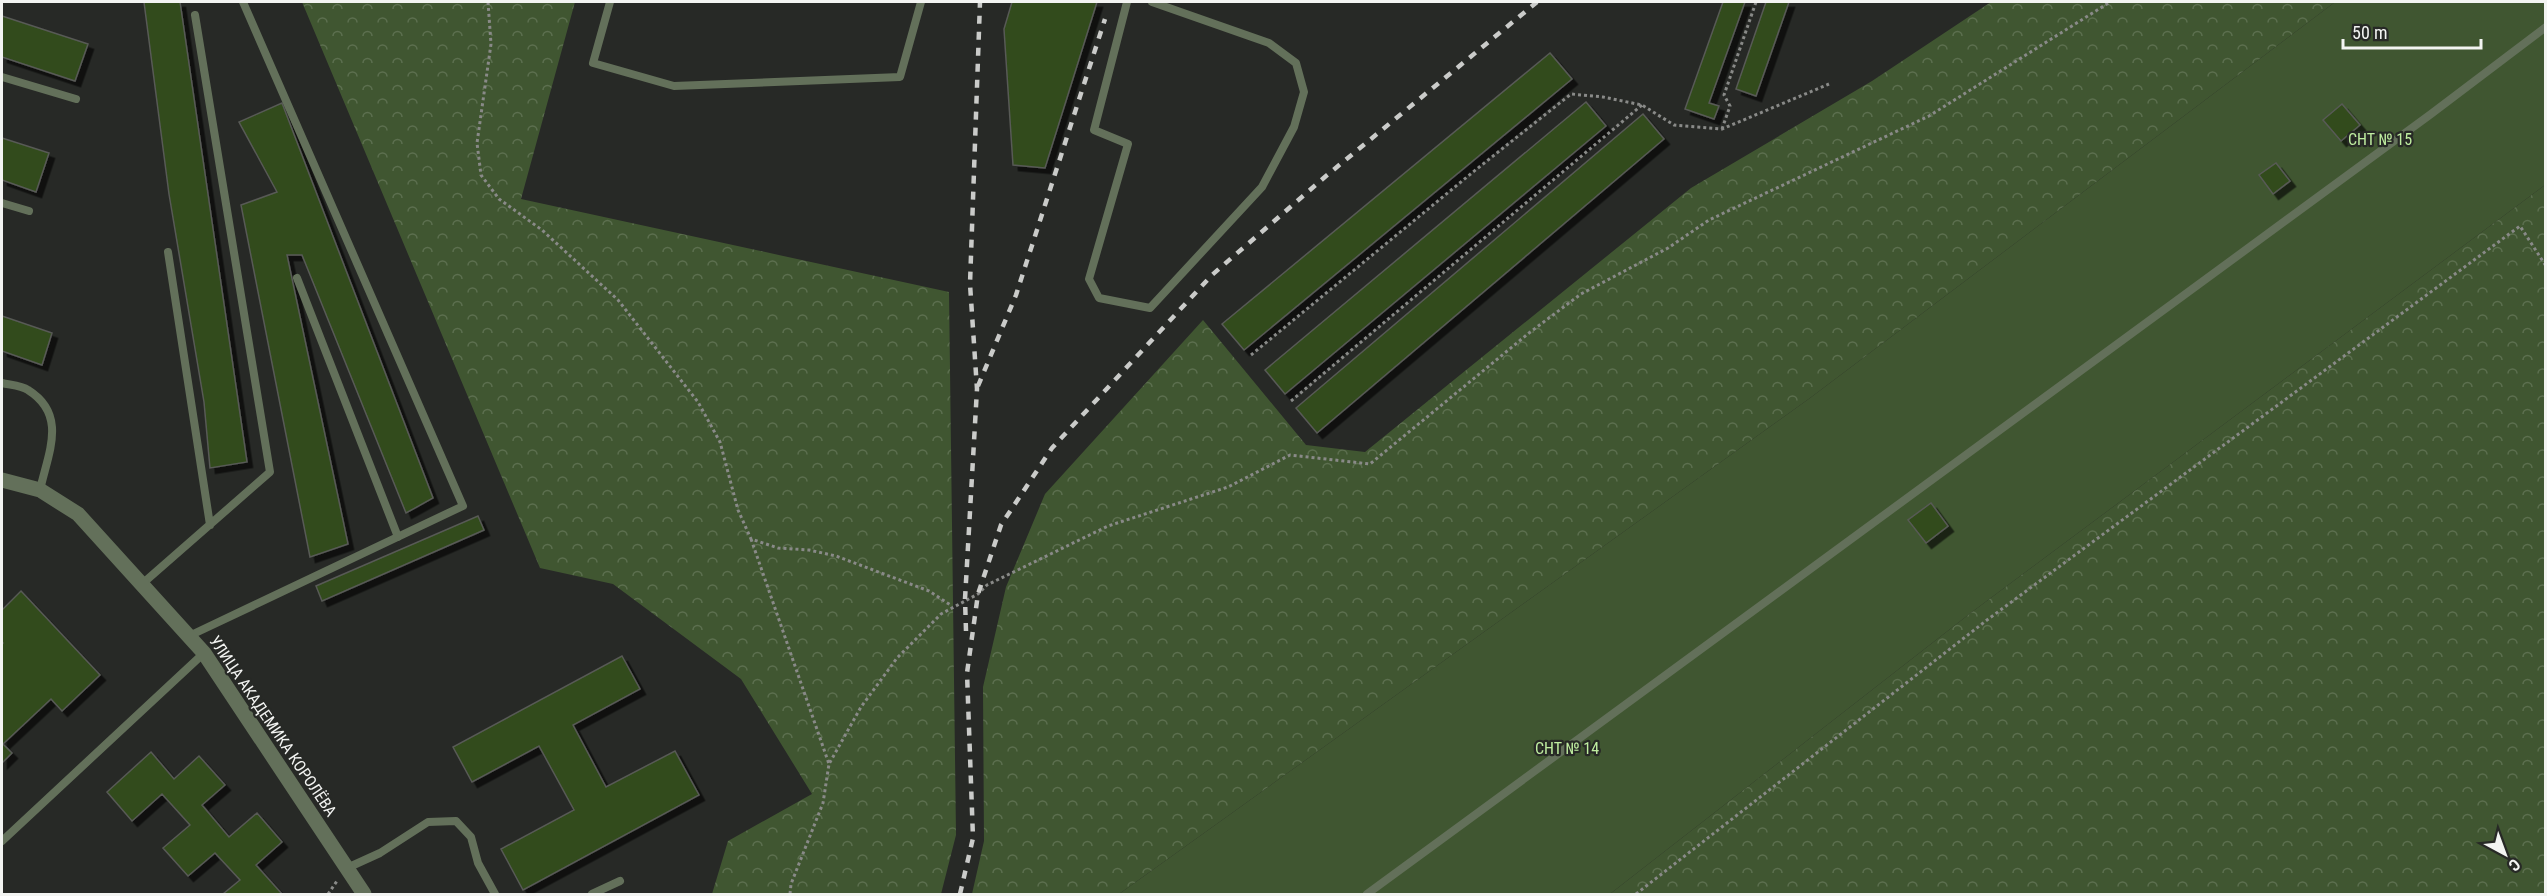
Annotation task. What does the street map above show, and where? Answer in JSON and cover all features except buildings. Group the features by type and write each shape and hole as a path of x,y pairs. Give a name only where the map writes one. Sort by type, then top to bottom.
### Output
{"street":[{"name":"УЛИЦА АКАДЕМИКА КОРОЛЁВА","path":"2,480 40,490 78,514 204,653 343,873 364,894"}],"lane":[{"path":"189,636 463,506 243,2"},
{"path":"610,2 594,63 674,86 900,77 921,2"},
{"path":"1127,2 1094,130 1128,144 1089,279 1099,298 1150,308 1262,187 1294,128 1304,92 1296,63 1269,43 1152,2"},
{"path":"142,584 270,472 195,15"},
{"path":"1367,894 2412,128 2546,27"},
{"path":"2,77 76,99"},
{"path":"2,203 29,212"},
{"path":"168,252 210,525"},
{"path":"297,278 398,537"},
{"path":"2,383 27,389 48,407 53,425 40,490"},
{"path":"2,841 204,653"},
{"path":"343,873 380,853 428,822 456,821 471,837 478,863 495,894"},
{"path":"592,894 620,881"}],"path":[{"path":"488,2 491,44 477,143 481,175 499,199 542,230 618,300 698,402 720,442 738,510 751,539 829,764"},
{"path":"1722,129 1730,106 1724,95 1756,2"},
{"path":"790,894 791,884 823,803 829,764 861,707 897,658 942,614 978,594 987,585 1108,526 1228,487 1290,455 1370,464 1529,333 1581,294 1668,248 1709,220 1929,116 2110,2"},
{"path":"1251,355 1571,94 1603,97 1642,105 1674,126 1722,129 1830,84"},
{"path":"1291,401 1642,105"},
{"path":"1636,894 1987,620 2520,226 2546,266"},
{"path":"751,539 778,548 809,550 836,556 929,591 953,607"},
{"path":"328,894 343,873"}],"green space":[{"path":"302,2 575,2 521,199 949,292 956,835 941,894 712,894 728,841 812,794 741,679 613,584 540,568"},
{"path":"1991,2 2335,2 1810,398 1119,894 972,894 984,841 983,687 1006,587 1045,494 1203,320 1306,445 1365,452 1691,188 1872,81"},
{"path":"2335,2 2545,2 2545,185 1972,612 1610,894 1119,894 1810,398"},
{"path":"2545,185 2545,894 1610,894 1972,612"}],"railway":[{"path":"966,631 965,599 977,389 970,284 980,2"},
{"path":"960,894 973,838 967,673 978,594 1001,525 1052,448 1212,275 1326,176 1537,2"},
{"path":"978,386 1016,295 1105,19"}],"park label":[{"name":"СНТ № 15","path":"2380,139"},
{"name":"СНТ № 14","path":"1567,748"}]}
